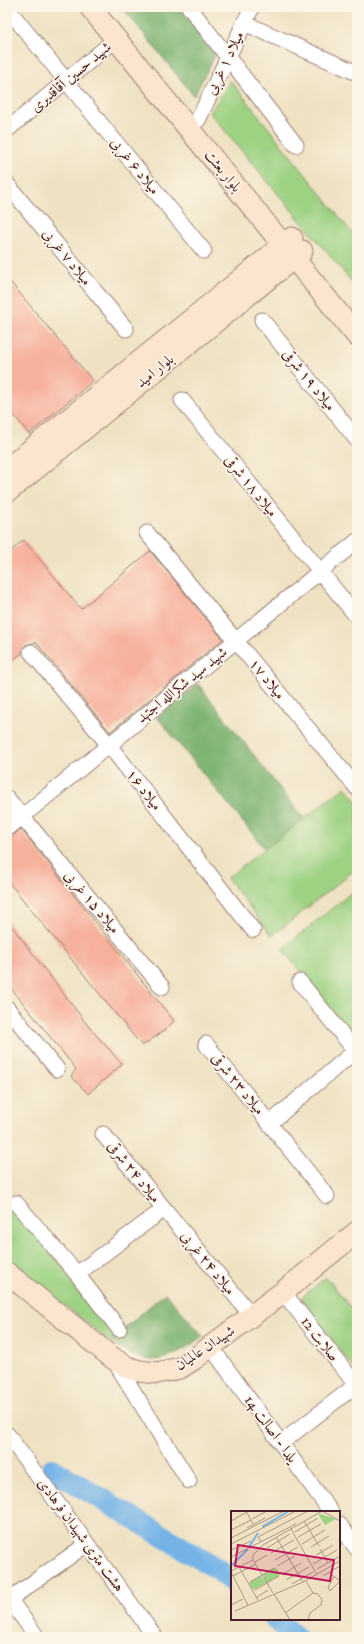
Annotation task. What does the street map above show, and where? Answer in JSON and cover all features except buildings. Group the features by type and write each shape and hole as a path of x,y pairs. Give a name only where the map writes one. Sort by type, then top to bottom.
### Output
{"street":[{"name":"بلوار بعثت","path":"90,7 116,40 292,248 357,317"},
{"name":"بلوار بعثت","path":"106,7 198,120 357,336"},
{"path":"189,7 296,145"},
{"name":"میلاد ۱ غربی","path":"198,120 252,7"},
{"name":"میلاد ۶ غربی","path":"7,8 65,82 204,251"},
{"path":"244,23 357,73"},
{"name":"شهید حسین آقاقدیری","path":"7,130 116,40"},
{"name":"میلاد ۷ غربی","path":"7,184 126,329"},
{"name":"بلوار امید","path":"7,492 30,461 292,248"},
{"name":"میلاد ۱۹ شرقی","path":"262,320 357,440"},
{"name":"میلاد ۱۸ شرقی","path":"182,400 357,617"},
{"name":"بلوار امید","path":"7,469 30,461"},
{"name":"میلاد ۱۷","path":"147,533 357,788"},
{"name":"شهید سید شکرالله اجتهد","path":"7,829 357,541"},
{"name":"میلاد ۱۶","path":"31,652 109,745 253,930"},
{"name":"میلاد ۱۵ غربی","path":"7,798 162,987"},
{"path":"270,1123 356,1052 300,982"},
{"path":"7,1008 57,1069"},
{"name":"میلاد ۲۳ شرقی","path":"206,1044 327,1196"},
{"name":"میلاد ۲۴ شرقی","path":"103,1134 164,1209"},
{"path":"16,1203 77,1274 119,1329"},
{"path":"77,1274 164,1209"},
{"name":"میلاد ۲۴ غربی","path":"164,1209 252,1316"},
{"name":"شهیدان عالمیان","path":"7,1273 114,1359 140,1371 157,1374 180,1368 211,1347 283,1292 357,1232"},
{"name":"صلابت 12","path":"283,1292 357,1386"},
{"name":"یلدا - اصالت 14","path":"211,1347 330,1511"},
{"path":"114,1359 189,1481"},
{"path":"281,1443 357,1386"},
{"name":"هشت متری شهیدان فرهادی","path":"7,1434 155,1637"},
{"path":"340,1525 357,1549"},
{"path":"37,1637 8,1598 88,1544"}],"green space":[{"path":"122,7 179,7 215,55 194,96"},
{"path":"230,80 357,239 357,288 210,113"},
{"path":"198,684 304,819 265,849 157,717"},
{"path":"345,787 357,801 357,868 272,936 227,878"},
{"path":"357,888 357,1043 282,949"},
{"path":"7,1198 117,1334 110,1341 7,1260"},
{"path":"326,1277 357,1315 357,1373 301,1298"},
{"path":"165,1293 203,1336 179,1352 157,1360 136,1357 110,1341"}],"waterway":[{"path":"52,1469 219,1570 231,1580"},
{"path":"276,1620 296,1637"}]}
